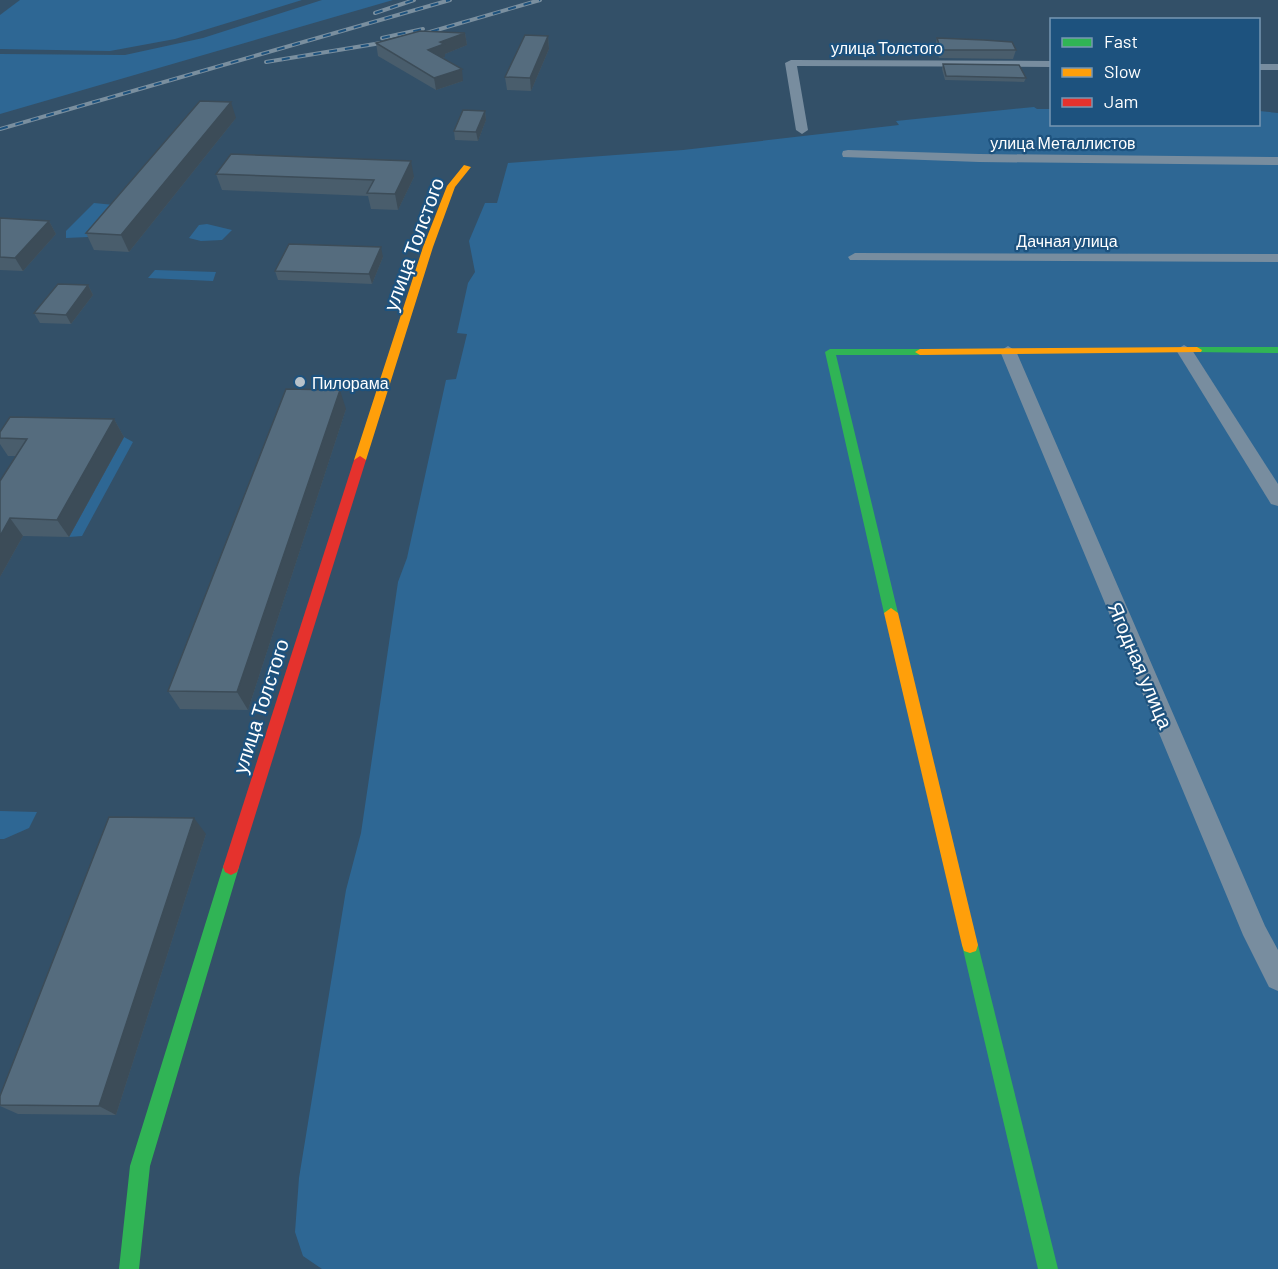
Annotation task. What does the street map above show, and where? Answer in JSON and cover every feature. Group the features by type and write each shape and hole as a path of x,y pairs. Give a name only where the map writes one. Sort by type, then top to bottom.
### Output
{"street":[{"name":"улица Толстого","path":"802,130 791,63 1050,64"},
{"path":"1260,67 1278,67"},
{"name":"улица Металлистов","path":"848,154 979,158 1278,161"},
{"name":"улица Толстого","path":"129,1269 140,1166 266,751 428,247 451,186 467,167"},
{"name":"Дачная улица","path":"855,257 1278,258"},
{"path":"1184,350 1278,499"},
{"path":"1048,1269 830,352 1278,350"},
{"name":"Ягодная улица","path":"1008,351 1247,913 1278,978"}],"shaded area":[{"path":"20,0 302,0 175,39 110,51 0,49 0,15"},
{"path":"322,0 393,0 0,114 0,54 125,55 203,38"},
{"path":"1034,107 1050,109 1050,126 1260,126 1260,111 1278,113 1278,1269 322,1269 303,1256 295,1232 299,1178 346,890 361,833 398,582 407,558 446,380 456,379 467,334 457,333 468,283 475,272 469,241 485,203 497,203 508,163 683,150 899,125 896,121"},
{"path":"94,203 114,205 88,237 66,238 66,231"},
{"path":"207,224 232,230 222,240 201,241 189,238 199,225"},
{"path":"155,270 216,272 213,281 148,278"},
{"path":"124,437 133,442 82,536 69,537"},
{"path":"0,811 37,812 29,828 0,839"}],"building":[{"path":"420,31 465,33 440,42 444,44 428,50 462,69 434,78 376,43"},
{"path":"525,35 548,36 530,78 505,77"},
{"path":"937,38 1012,42 1016,50 941,50"},
{"path":"943,64 1019,65 1026,78 946,76"},
{"path":"200,101 231,102 121,235 86,233"},
{"path":"463,110 485,111 476,132 454,131"},
{"path":"231,154 411,161 395,194 367,193 374,180 216,174"},
{"path":"0,218 49,221 15,258 0,257"},
{"path":"289,244 381,247 369,274 275,271"},
{"path":"58,284 88,285 66,315 34,313"},
{"path":"286,389 340,390 237,692 168,691"},
{"path":"10,417 114,419 57,520 10,518 0,536 0,481 27,439 0,438 0,432"},
{"path":"109,817 194,818 99,1106 0,1105 0,1096"}],"railway":[{"path":"375,13 414,0"},
{"path":"0,129 450,0"},
{"path":"416,36 540,0"},
{"path":"382,38 423,29"},
{"path":"266,62 393,41"}],"traffic: fast":[{"path":"1197,350 1278,350"},
{"path":"891,613 830,352 920,352"},
{"path":"129,1269 140,1166 231,867"},
{"path":"970,945 1048,1269"}],"traffic: slow":[{"path":"360,460 428,247 451,186 467,167"},
{"path":"920,352 1197,350"},
{"path":"891,613 970,945"}],"traffic: jam":[{"path":"231,867 360,460"}],"place":[{"name":"Пилорама","path":"300,382"}]}
